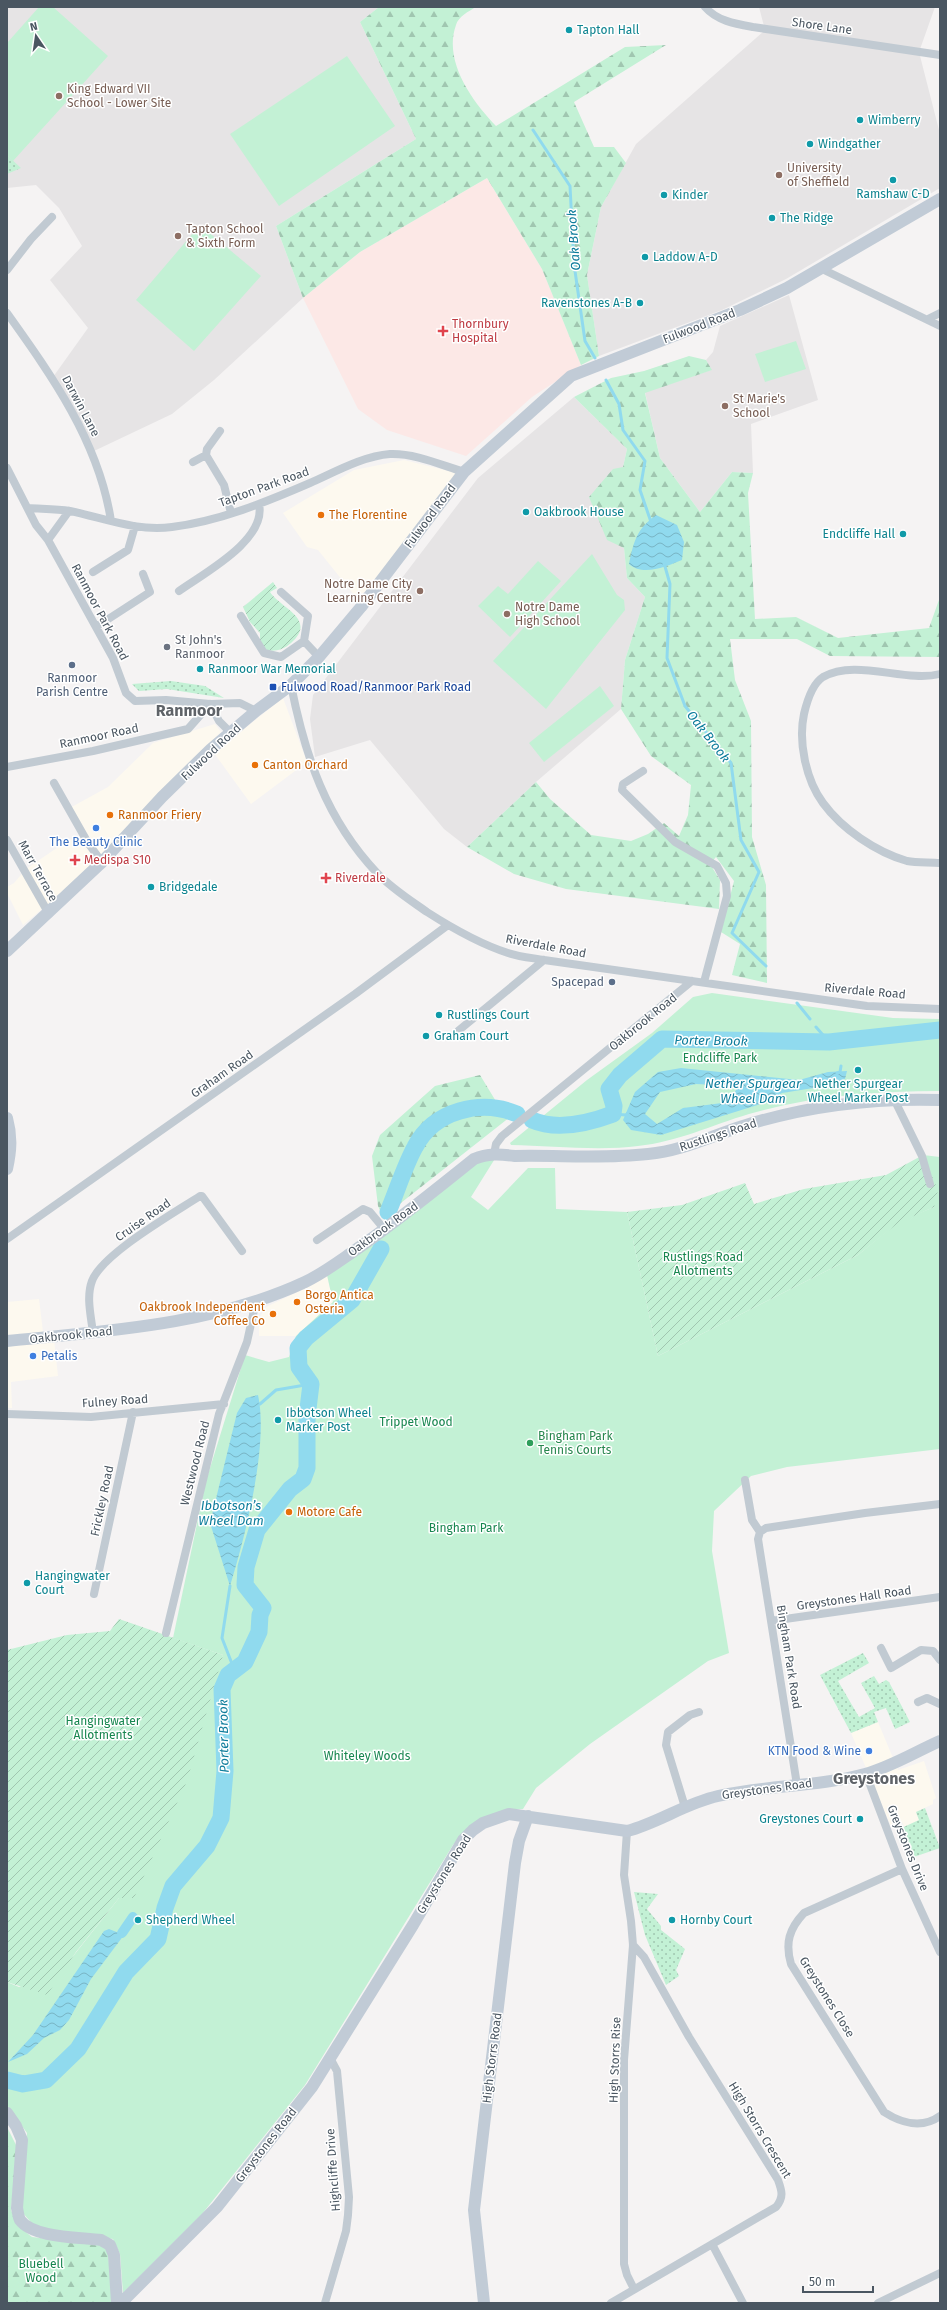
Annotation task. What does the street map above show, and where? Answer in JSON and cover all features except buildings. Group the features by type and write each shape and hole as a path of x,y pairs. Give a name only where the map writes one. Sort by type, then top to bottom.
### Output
{"street":[{"name":"Shore Lane","path":"705,7 712,15 735,24 940,55"},
{"name":"Fulwood Road","path":"7,951 49,914 102,862 162,797 230,732 291,685 319,657 361,607 464,472 571,376 740,310 822,270 940,199"},
{"path":"7,270 31,239 52,218"},
{"path":"822,270 940,326"},
{"path":"928,319 940,312"},
{"name":"Darwin Lane","path":"7,313 51,375 80,427 94,458 108,500 111,521"},
{"path":"220,431 207,449 206,455 224,484 231,513"},
{"name":"Tapton Park Road","path":"28,508 69,511 135,526 156,528 173,527 231,513 258,504 369,458 388,454 423,459 464,472"},
{"path":"193,462 206,455"},
{"name":"Ranmoor Park Road","path":"7,468 36,525 48,540 113,658 126,693 131,699 135,701 166,700 210,704"},
{"path":"179,590 238,550 258,521 260,512 258,504"},
{"path":"48,540 69,511"},
{"path":"93,572 128,550 135,526"},
{"path":"96,627 150,592 143,574"},
{"path":"241,616 264,653 281,657 304,641 308,616 281,592"},
{"path":"304,641 319,657"},
{"path":"940,674 853,670 832,673 816,684 808,700 801,727 804,753 812,780 823,803 841,822 873,847 908,861 940,863"},
{"name":"Riverdale Road","path":"291,685 304,744 309,759 329,804 344,831 378,874 405,897 448,925 509,953 544,960 867,1006 940,1009"},
{"path":"230,732 219,721 210,704 240,703 256,711"},
{"name":"Ranmoor Road","path":"7,766 92,751 188,729 210,704"},
{"path":"643,771 623,784 622,790 675,842 717,866 726,883 727,896 704,982"},
{"path":"54,783 88,843 102,862"},
{"name":"Marr Terrace","path":"7,840 49,914"},
{"name":"Graham Road","path":"7,1239 355,994 448,925"},
{"path":"458,1031 544,960"},
{"name":"Oakbrook Road","path":"7,1341 140,1327 256,1300 306,1281 385,1230 474,1159 494,1154 496,1144 502,1136 692,981"},
{"path":"894,1100 922,1156 930,1184"},
{"name":"Rustlings Road","path":"494,1154 515,1156 648,1154 693,1146 743,1126 801,1110 894,1100 940,1100"},
{"path":"7,1118 11,1140 7,1169"},
{"name":"Cruise Road","path":"93,1333 89,1296 92,1280 100,1268 138,1237 200,1196 202,1196 242,1251"},
{"path":"317,1240 363,1209 370,1212 385,1230"},
{"name":"Westwood Road","path":"166,1633 219,1414 247,1342 256,1300"},
{"name":"Fulney Road","path":"7,1414 91,1417 224,1404"},
{"name":"Frickley Road","path":"94,1594 133,1412"},
{"name":"Bingham Park Road","path":"745,1480 752,1520 760,1532 758,1539 797,1785"},
{"path":"760,1532 766,1528 865,1513 940,1504"},
{"name":"Greystones Hall Road","path":"771,1621 940,1597"},
{"path":"881,1648 891,1668 921,1650 933,1651 940,1660"},
{"path":"918,1702 927,1698 940,1704"},
{"path":"685,1807 666,1745 668,1732 690,1715 699,1712"},
{"name":"Greystones Road","path":"117,2301 126,2298 217,2207 312,2086 413,1925 462,1840 473,1830 500,1816 509,1814 627,1831 644,1827 685,1807 717,1796 866,1774 940,1740"},
{"name":"Greystones Drive","path":"866,1774 902,1869 940,1952"},
{"name":"High Storrs Road","path":"484,2303 475,2224 475,2203 515,1863 519,1841 528,1816"},
{"name":"High Storrs Rise","path":"627,1831 624,1875 631,1921 632,1945 624,2060 624,2264 626,2275 634,2289"},
{"name":"Greystones Close","path":"902,1869 804,1913 795,1922 788,1937 788,1952 791,1964 884,2112 896,2120 908,2124 921,2123 940,2116"},
{"name":"High Storrs Crescent","path":"611,2303 776,2207 781,2201 782,2191 778,2180 688,2037 644,1957 632,1945"},
{"name":"Highcliffe Drive","path":"325,2303 346,2231 349,2197 336,2071 330,2058"},
{"path":"7,2113 16,2126 22,2140 17,2208 19,2218 26,2226 38,2232 101,2240 110,2245 114,2255 117,2301"},
{"path":"712,2244 743,2303"},
{"path":"878,2303 940,2272"}],"shaded area":[{"name":"Tapton School & Sixth Form","path":"7,7 379,7 360,22 416,139 276,226 303,298 214,380 172,414 94,451 53,377 88,328 50,280 82,246 59,208 36,185 7,188"},
{"name":"University of Sheffield","path":"759,7 935,7 919,52 940,134 940,188 786,279 722,310 599,356 587,275 601,207 636,144 765,30"},
{"name":"Thornbury Hospital","path":"487,178 542,269 581,365 532,397 466,456 387,430 358,409 303,298 360,252"},
{"name":"St Marie's School","path":"789,295 818,400 751,424 753,473 732,472 700,512 660,458 645,392 711,370 706,360 713,352 720,326"},
{"name":"Notre Dame High School","path":"574,397 627,449 623,467 624,548 627,578 645,597 625,660 621,709 536,782 467,847 444,829 370,740 315,757 310,719 313,695 478,478"},
{"path":"404,460 457,473 372,589 355,596 318,550 307,547 283,513 354,470"},
{"path":"283,698 307,762 251,804 214,753"},
{"path":"215,724 221,732 176,776 105,856 23,925 7,893 7,887 14,883 26,869 67,841 81,836 68,809 108,787 153,743"},
{"path":"327,1275 333,1302 296,1336 259,1336 259,1318 266,1307 308,1287"},
{"path":"39,1299 44,1340 54,1339 58,1376 11,1382 12,1408 7,1408 7,1302"},
{"path":"878,1722 898,1770 924,1761 936,1798 933,1800 933,1804 916,1812 919,1820 905,1828 902,1822 891,1826 851,1733"}],"green space":[{"path":"39,7 53,7 108,56 13,161 7,155 7,43"},
{"path":"379,7 476,7 464,14 457,22 453,39 453,52 462,80 469,93 496,126 625,47 666,45 574,102 594,147 614,147 626,163 601,207 587,275 599,356 581,365 542,269 487,178 360,252 303,298 276,226 416,139 360,22"},
{"path":"347,56 395,126 279,206 230,134"},
{"path":"7,155 21,168 7,174"},
{"path":"200,225 261,276 194,351 136,300"},
{"path":"796,341 806,369 765,382 755,354"},
{"path":"689,356 706,360 712,370 645,393 660,458 700,512 732,472 753,473 748,493 755,619 796,617 838,638 929,628 940,597 940,657 830,656 797,639 730,639 735,680 751,721 752,837 766,885 767,983 732,975 740,944 721,932 734,881 716,857 710,864 720,880 719,909 566,889 514,874 467,847 536,782 550,799 591,835 631,841 648,834 664,823 679,836 688,815 691,785 651,756 621,709 625,660 645,597 627,578 624,548 607,540 589,497 613,469 623,467 627,449 574,397 611,378 644,371"},
{"path":"592,554 617,595 624,600 625,610 546,709 493,661"},
{"path":"538,561 561,581 510,637 478,606 498,586 508,594"},
{"path":"273,582 277,588 270,592 294,614 301,627 298,635 291,643 282,649 272,651 265,650 260,640 260,633 250,622 243,607"},
{"path":"171,681 205,686 224,698 167,689 139,691 132,684"},
{"path":"600,686 614,706 544,762 529,743"},
{"name":"Endcliffe Park","path":"712,993 893,1018 940,1019 940,1091 891,1092 843,1096 796,1103 735,1118 667,1141 638,1146 592,1148 511,1145 510,1143 587,1080 652,1033 693,997"},
{"path":"480,1075 497,1103 519,1110 383,1217 378,1206 372,1156 380,1135 435,1086"},
{"name":"Bingham Park","path":"923,1155 940,1157 940,1449 787,1467 751,1476 714,1511 712,1551 729,1653 708,1661 590,1744 536,1788 523,1809 502,1811 484,1818 460,1837 453,1845 305,2085 202,2214 123,2293 120,2254 113,2239 36,2228 22,2212 27,2133 7,2105 7,1982 19,1987 63,1969 119,1898 223,1655 173,1638 206,1481 245,1355 269,1362 289,1357 296,1336 333,1302 327,1275 476,1161 496,1157 471,1197 488,1210 528,1168 555,1168 556,1209 627,1212 658,1356 858,1255 898,1222 934,1207"},
{"name":"Rustlings Road Allotments","path":"923,1155 938,1190 934,1207 898,1223 858,1255 658,1356 627,1212 682,1205 745,1183 754,1204 804,1189 886,1175"},
{"name":"Hangingwater Allotments","path":"119,1619 223,1655 187,1781 134,1898 119,1898 76,1952 47,1995 7,1982 7,1650 67,1635 110,1631"},
{"path":"863,1653 869,1663 838,1681 859,1717 875,1708 861,1683 874,1676 879,1684 886,1680 889,1682 910,1722 895,1729 886,1708 874,1712 878,1722 851,1733 820,1675"},
{"path":"925,1808 940,1848 908,1859 897,1830 919,1820 916,1812"},
{"path":"634,1892 658,1894 647,1909 661,1926 661,1930 685,1949 676,1970 679,1976 666,1985 645,1935"},
{"name":"Bluebell Wood","path":"7,2127 17,2147 11,2210 17,2225 32,2237 101,2245 108,2251 112,2303 7,2303"}],"water":[{"path":"656,515 677,525 684,542 682,560 655,569 641,570 635,568 629,564 637,536 644,525"},
{"name":"Nether Spurgear Wheel Dam","path":"681,1068 799,1080 828,1072 847,1071 845,1079 826,1086 782,1093 764,1103 661,1135 631,1130 623,1120 635,1092 658,1072","holes":["696,1084 738,1086 730,1102 683,1108 657,1124 645,1114 660,1092"]},
{"name":"Ibbotson’s Wheel Dam","path":"258,1395 261,1416 258,1464 254,1491 230,1586 210,1523 237,1413 246,1398"},
{"path":"109,1929 124,1935 91,1979 69,2020 60,2030 44,2038 27,2054 8,2062 33,2035 104,1931"}],"waterway":[{"name":"Oak Brook","path":"533,130 570,186 574,264 585,341 595,358"},
{"name":"Oak Brook","path":"606,380 619,404 623,430 645,461 640,490 651,522"},
{"name":"Oak Brook","path":"664,563 670,584 667,658 685,706 731,763 741,840 759,872 732,933 766,966"},
{"name":"Oak Brook","path":"797,1003 810,1019"},
{"name":"Oak Brook","path":"816,1027 829,1042"},
{"name":"Porter Brook","path":"532,1120 552,1125 562,1125 583,1123 613,1114 614,1106 609,1089 620,1075 662,1039 829,1042 940,1030"},
{"name":"Porter Brook","path":"844,1040 844,1045"},
{"path":"837,1073 840,1072 841,1066"},
{"name":"Porter Brook","path":"388,1212 415,1147 423,1134 434,1124 446,1116 474,1108 489,1108 517,1114"},
{"path":"613,1114 626,1115 628,1113"},
{"name":"Porter Brook","path":"7,2080 23,2084 46,2080 78,2049 126,1972 158,1939 165,1908 173,1886 207,1846 221,1818 225,1771 222,1689 228,1675 245,1662 259,1632 260,1615 263,1608 245,1585 246,1567 257,1530 290,1489 303,1479 307,1468 307,1417 311,1384 299,1367 298,1348 306,1338 352,1300 381,1249"},
{"path":"260,1404 276,1390 311,1384"},
{"path":"230,1586 222,1638 234,1669"},
{"path":"122,1933 133,1917"}],"place":[{"name":"Tapton Hall","path":"569,30"},
{"name":"King Edward VII School - Lower Site","path":"59,96"},
{"name":"Wimberry","path":"860,120"},
{"name":"Windgather","path":"810,144"},
{"name":"University of Sheffield","path":"779,175"},
{"name":"Ramshaw C-D","path":"893,180"},
{"name":"Kinder","path":"664,195"},
{"name":"The Ridge","path":"772,218"},
{"name":"Tapton School & Sixth Form","path":"178,236"},
{"name":"Laddow A-D","path":"645,257"},
{"name":"Ravenstones A-B","path":"640,303"},
{"name":"Thornbury Hospital","path":"443,331"},
{"name":"St Marie's School","path":"725,406"},
{"name":"Oakbrook House","path":"526,512"},
{"name":"The Florentine","path":"321,515"},
{"name":"Endcliffe Hall","path":"903,534"},
{"name":"Notre Dame City Learning Centre","path":"420,591"},
{"name":"Notre Dame High School","path":"507,614"},
{"name":"St John's Ranmoor","path":"167,647"},
{"name":"Ranmoor Parish Centre","path":"72,665"},
{"name":"Ranmoor War Memorial","path":"200,669"},
{"name":"Fulwood Road/Ranmoor Park Road","path":"273,687"},
{"name":"Canton Orchard","path":"255,765"},
{"name":"Ranmoor Friery","path":"110,815"},
{"name":"The Beauty Clinic","path":"96,828"},
{"name":"Medispa S10","path":"75,860"},
{"name":"Riverdale","path":"326,878"},
{"name":"Bridgedale","path":"151,887"},
{"name":"Spacepad","path":"612,982"},
{"name":"Rustlings Court","path":"439,1015"},
{"name":"Graham Court","path":"426,1036"},
{"name":"Nether Spurgear Wheel Marker Post","path":"858,1070"},
{"name":"Borgo Antica Osteria","path":"297,1302"},
{"name":"Oakbrook Independent Coffee Co","path":"273,1314"},
{"name":"Petalis","path":"33,1356"},
{"name":"Ibbotson Wheel Marker Post","path":"278,1420"},
{"name":"Bingham Park Tennis Courts","path":"530,1443"},
{"name":"Motore Cafe","path":"289,1512"},
{"name":"Hangingwater Court","path":"27,1583"},
{"name":"KTN Food & Wine","path":"869,1751"},
{"name":"Greystones Court","path":"860,1819"},
{"name":"Shepherd Wheel","path":"138,1920"},
{"name":"Hornby Court","path":"672,1920"}],"district":[{"name":"Ranmoor","path":"189,710"},
{"name":"Greystones","path":"874,1778"}],"park label":[{"name":"Trippet Wood","path":"416,1422"},
{"name":"Whiteley Woods","path":"367,1756"}]}
